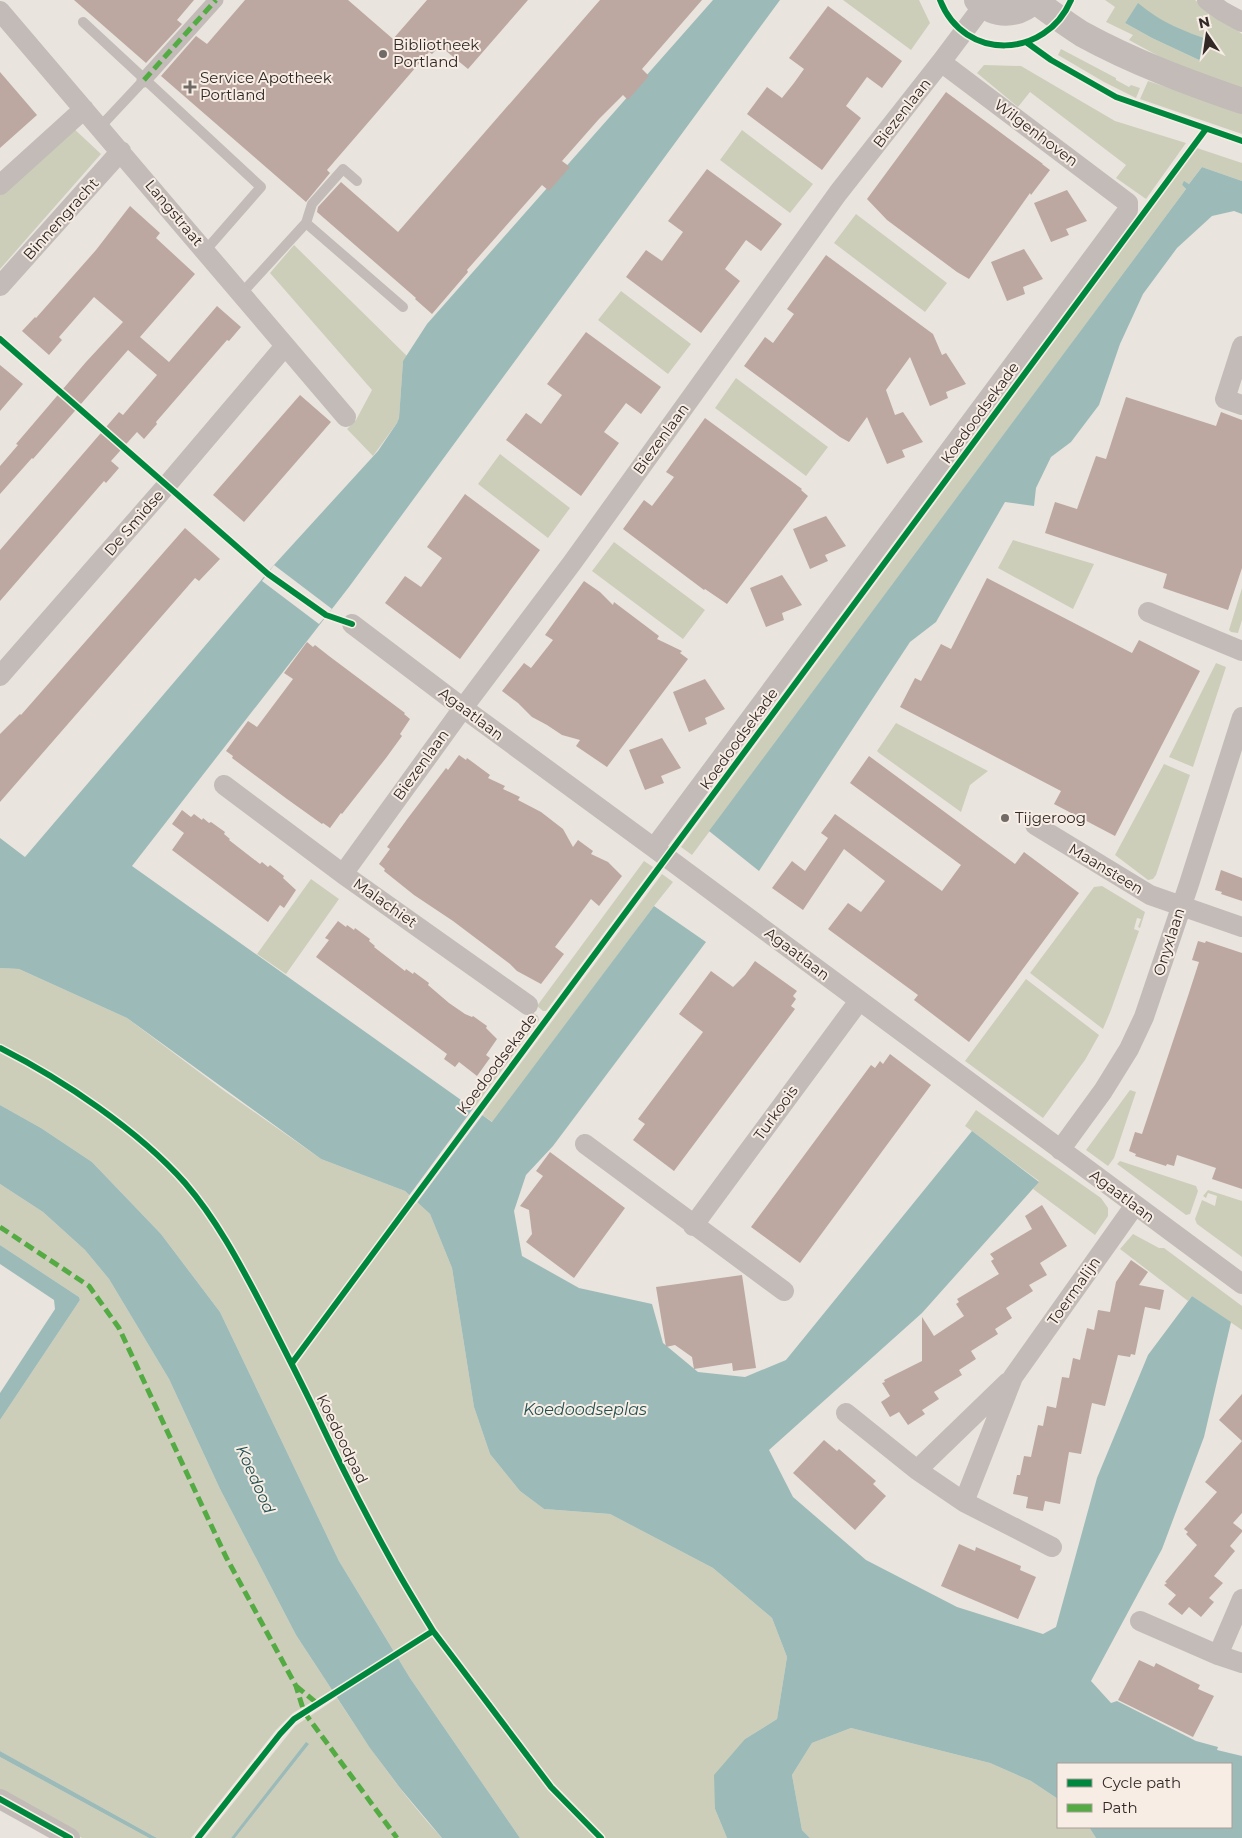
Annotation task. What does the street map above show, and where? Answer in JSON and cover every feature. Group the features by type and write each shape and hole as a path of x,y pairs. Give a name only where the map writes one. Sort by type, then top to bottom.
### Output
{"street":[{"path":"144,80 216,0"},
{"path":"980,3 991,11 1010,14 1028,7 1035,0 1081,33 1138,62 1202,87 1242,100"},
{"path":"1207,0 1242,22"},
{"name":"Biezenlaan","path":"343,874 463,708 576,557 838,193 942,62 980,3"},
{"name":"Langstraat","path":"0,10 346,417"},
{"name":"Wilgenhoven","path":"942,62 1091,174 1128,203 1129,206"},
{"path":"0,185 84,109"},
{"name":"Binnengracht","path":"0,286 121,151"},
{"name":"Koedoodsekade","path":"654,848 1032,341 1128,210 1129,206"},
{"name":"De Smidse","path":"0,676 167,485 285,346"},
{"path":"1242,346 1225,399 1242,405"},
{"path":"1148,612 1242,651"},
{"name":"Agaatlaan","path":"352,624 1242,1284"},
{"name":"Onyxlaan","path":"1060,1150 1103,1091 1129,1049 1144,1016 1242,717"},
{"name":"Malachiet","path":"224,786 343,874 528,1005"},
{"name":"Maansteen","path":"1035,825 1150,895 1242,927"},
{"name":"Turkoois","path":"693,1226 859,1001"},
{"path":"585,1144 693,1226 784,1291"},
{"name":"Toermalijn","path":"917,1470 1013,1377 1135,1205"},
{"name":"Toermalijn","path":"964,1502 1013,1377"},
{"path":"846,1413 917,1470 964,1502 1052,1547"},
{"path":"1218,1655 1242,1599"},
{"path":"1140,1621 1218,1655 1242,1663"},
{"path":"0,1799 70,1838"}],"lane":[{"path":"83,22 261,187 205,251"},
{"path":"100,127 144,80"},
{"path":"241,294 306,223 312,204 343,169 357,181"},
{"path":"306,223 403,307"}],"green space":[{"path":"843,0 919,0 930,23 911,50"},
{"path":"1105,0 1195,0 1242,34 1242,89 1173,64 1129,40 1133,35 1106,22 1115,7","holes":["1138,4 1156,18 1186,32 1213,41 1199,60 1125,23"]},
{"path":"1061,49 1116,78 1116,80 1129,87 1131,85 1140,88 1136,98 1058,55"},
{"path":"984,65 1021,66 1115,121 1186,143 1146,199 1116,178 1126,165 1030,92 1018,107 977,73"},
{"path":"1148,81 1242,112 1242,134 1140,99"},
{"path":"71,126 101,154 0,269 0,192"},
{"path":"742,130 813,184 790,213 720,160"},
{"path":"1197,148 1242,163 1242,181 1202,167 1189,184 1185,182 1182,185 1186,189 692,855 681,847"},
{"path":"856,214 947,283 925,312 834,243"},
{"path":"294,245 407,356 403,361 399,418 373,456 347,429 356,420 372,390 270,273"},
{"path":"621,291 691,344 668,374 598,320"},
{"path":"736,378 828,447 806,476 715,408"},
{"path":"500,454 570,508 548,538 478,484"},
{"path":"1013,540 1094,564 1073,609 998,568"},
{"path":"614,542 705,610 683,639 592,571"},
{"path":"1242,588 1242,620 1238,633 1231,632 1229,630"},
{"path":"1216,663 1226,667 1193,767 1169,757"},
{"path":"896,723 988,771 970,785 961,812 877,751"},
{"path":"1164,764 1190,775 1156,875 1153,879 1148,880 1115,855"},
{"path":"644,861 653,867 546,1011 543,1011 537,1006"},
{"path":"662,874 673,882 493,1122 482,1115"},
{"path":"311,879 339,899 286,974 257,954"},
{"path":"1102,886 1145,912 1140,928 1138,927 1141,919 1137,918 1134,929 1139,931 1103,1029 1030,973 1094,887"},
{"path":"0,968 19,969 127,1018 223,1090 321,1159 405,1191 430,1214 452,1268 474,1407 490,1454 520,1491 544,1509 610,1514 713,1568 772,1618 787,1657 777,1719 745,1739 715,1809 727,1838 520,1838 410,1678 339,1561 220,1312 161,1234 92,1162 41,1128 0,1105"},
{"path":"1026,979 1099,1035 1085,1060 1043,1118 965,1061"},
{"path":"532,1012 538,1016 539,1020 474,1108 466,1103"},
{"path":"1130,1090 1136,1092 1114,1158 1108,1166 1086,1150"},
{"path":"976,1110 1101,1198 1108,1208 1108,1216 1095,1235 1033,1189 1039,1181 965,1126"},
{"path":"1120,1161 1196,1186 1198,1191 1190,1214 1186,1215 1117,1164"},
{"path":"0,1184 43,1212 85,1250 109,1279 169,1379 220,1489 296,1635 332,1690 293,1713 276,1730 191,1838 157,1838 0,1751 0,1420 80,1300 79,1297 0,1245"},
{"path":"1208,1190 1242,1201 1242,1257 1197,1224 1195,1219 1202,1200 1215,1206 1217,1196 1208,1193 1206,1198 1203,1196"},
{"path":"1133,1234 1159,1248 1164,1248 1242,1306 1242,1330 1192,1296 1188,1301 1120,1249"},
{"path":"337,1698 386,1770 442,1838 235,1838 309,1744 231,1838 205,1838 295,1726"},
{"path":"851,1728 990,1763 1031,1781 1057,1798 1057,1828 1090,1828 1096,1838 810,1838 802,1830 792,1775 812,1743"},
{"path":"0,1757 149,1838 82,1838 0,1792"}],"water":[{"name":"Koedoodseplas","path":"713,0 780,0 349,587 132,866 492,1122 654,906 706,942 553,1146 526,1175 514,1211 522,1256 579,1288 652,1304 663,1343 698,1372 745,1377 786,1360 972,1131 1039,1182 922,1313 769,1450 793,1497 866,1560 957,1607 1043,1634 1056,1627 1097,1478 1148,1355 1192,1296 1231,1322 1204,1437 1162,1549 1091,1681 1111,1703 1117,1701 1196,1741 1218,1747 1217,1750 1242,1756 1242,1838 1096,1838 1090,1828 1232,1828 1232,1763 1057,1763 1057,1798 1031,1781 990,1763 851,1728 812,1743 792,1775 802,1830 810,1838 727,1838 715,1809 714,1775 745,1739 777,1719 787,1657 772,1618 713,1568 610,1514 544,1509 520,1491 490,1454 474,1407 452,1268 430,1214 405,1191 321,1159 127,1018 19,969 0,968 0,838 25,857 274,565 378,451 399,418 403,361 427,324"},
{"path":"1138,3 1173,26 1213,41 1199,60 1152,38 1125,23"},
{"path":"1202,167 1242,181 1242,214 1234,211 1212,216 1177,248 1143,294 1120,344 1099,405 1071,442 1051,457 1036,488 1034,506 1005,502 936,622 910,642 759,871 709,831 1186,189 1182,185 1184,181 1189,184"},
{"name":"Koedood","path":"0,1105 41,1128 92,1162 161,1234 220,1312 339,1561 410,1678 520,1838 442,1838 400,1788 370,1748 296,1635 220,1489 169,1379 109,1279 85,1250 43,1212 0,1184"},
{"path":"0,1245 79,1297 80,1300 0,1420 0,1393 55,1309 54,1300 0,1264"},
{"path":"306,1742 309,1744 235,1838 231,1838"},
{"path":"0,1751 157,1838 149,1838 0,1757"}],"pier":[{"path":"274,565 332,609 319,624 262,581"},
{"path":"475,1106 484,1113 416,1204 408,1197"}],"building":[{"path":"74,0 194,0 177,20 182,24 146,63"},
{"path":"245,0 348,0 393,39 427,0 528,0 468,69 440,46 432,54 429,52 327,170 330,173 306,202 161,76 196,36 207,44"},
{"path":"600,0 702,0 642,69 649,76 628,100 623,95 599,119 562,161 570,167 549,191 542,185 467,270 468,272 432,314 317,212 318,207 341,182 398,232"},
{"path":"828,6 902,61 882,88 867,77 846,106 861,118 822,170 747,114 767,87 782,98 794,83 804,69 789,58"},
{"path":"0,72 37,115 0,148"},
{"path":"946,92 1050,170 1031,195 1030,193 969,279 887,220 867,199"},
{"path":"707,169 782,224 761,251 746,240 725,269 740,281 701,333 626,277 646,250 662,261 683,232 668,221"},
{"path":"1067,190 1087,221 1066,229 1069,235 1051,242 1034,203"},
{"path":"130,206 160,233 156,238 195,274 140,337 169,362 217,306 241,327 229,341 227,340 156,422 157,424 144,439 137,432 111,461 119,468 106,483 104,481 0,601 0,550 119,412 123,415 157,375 128,350 0,494 0,466 18,445 16,444 86,362 123,322 94,297 59,337 62,340 49,355 22,331 36,318 96,250"},
{"path":"1024,249 1043,279 1023,287 1025,294 1007,301 991,262"},
{"path":"826,255 933,334 942,355 946,353 966,384 946,392 948,398 930,406 910,357 886,390 895,415 903,412 923,442 902,450 905,457 887,464 867,417 849,442 744,366 765,337 773,343 794,314 787,309"},
{"path":"586,332 661,387 641,414 626,403 604,432 619,443 581,496 506,440 526,413 541,424 562,395 547,384"},
{"path":"0,365 23,384 0,411"},
{"path":"300,395 331,422 244,522 213,495"},
{"path":"1126,397 1216,426 1221,412 1242,420 1242,568 1228,610 1163,588 1167,574 1045,533 1055,502 1077,509 1096,456 1106,459"},
{"path":"705,418 802,489 808,496 727,604 704,590 623,529 644,500 652,506 674,477 666,472"},
{"path":"465,494 540,550 460,659 385,603 405,576 421,587 442,558 427,547"},
{"path":"826,516 846,546 825,555 828,561 810,569 793,529"},
{"path":"185,528 220,559 199,581 195,578 0,802 0,734 21,715"},
{"path":"782,575 802,605 782,613 784,620 766,627 750,588"},
{"path":"987,578 1132,653 1139,640 1200,671 1115,836 1054,804 1061,791 900,707 915,678 921,681 941,644 951,649"},
{"path":"584,581 600,592 613,605 614,602 659,636 657,639 682,651 680,653 688,659 607,767 576,746 580,740 562,735 532,717 502,691 524,663 531,668 553,640 545,635"},
{"path":"307,642 313,647 315,645 405,713 410,719 400,734 402,736 386,758 330,828 287,799 232,758 233,756 226,751 248,721 257,727 293,679 284,673"},
{"path":"705,679 725,709 705,718 707,724 689,732 673,692"},
{"path":"662,738 681,768 661,776 664,783 645,790 629,750"},
{"path":"459,755 466,760 467,758 490,775 488,778 505,786 503,789 520,797 518,800 541,812 563,829 573,847 578,840 593,851 591,854 608,862 622,876 599,906 591,899 555,947 564,954 541,984 517,971 453,921 414,895 384,871 385,869 379,864 390,849 387,847 408,818 446,768 448,770"},
{"path":"869,756 1015,864 1024,852 1079,893 969,1042 914,1000 918,995 828,929 848,903 861,912 885,881 844,849 803,910 772,888 792,861 805,871 828,838 821,833 835,814 942,891 961,865 850,783"},
{"path":"182,810 191,817 194,814 202,820 203,818 209,823 211,822 225,832 224,834 229,840 260,864 262,862 268,867 270,865 284,876 283,878 296,890 284,908 280,905 268,922 172,850 184,833 172,824"},
{"path":"1221,870 1242,878 1242,901 1215,890"},
{"path":"338,921 346,927 347,925 354,930 355,928 370,939 369,941 374,947 405,971 406,969 413,974 414,972 429,983 428,985 449,1003 487,1026 486,1028 497,1039 486,1055 490,1058 477,1076 459,1062 455,1067 444,1059 447,1054 316,957 329,940 325,938"},
{"path":"1198,941 1205,943 1206,941 1242,953 1242,1189 1212,1179 1216,1168 1177,1155 1174,1166 1167,1164 1166,1166 1135,1156 1136,1154 1129,1151 1135,1132 1142,1134 1188,996 1199,962 1192,960"},
{"path":"755,961 797,991 793,996 796,999 791,1006 795,1009 674,1171 633,1140 645,1124 638,1119 703,1032 679,1014 711,971 733,987"},
{"path":"890,1054 931,1085 800,1263 751,1227 871,1065 875,1068 880,1061 883,1064"},
{"path":"550,1152 625,1208 574,1278 526,1242 532,1234 529,1210 520,1206 543,1176 536,1171"},
{"path":"1042,1205 1067,1246 1040,1263 1047,1275 1029,1285 1033,1291 1006,1308 1012,1318 995,1329 998,1334 971,1351 976,1359 959,1370 962,1375 934,1392 939,1399 922,1410 925,1414 908,1425 899,1412 890,1417 881,1402 890,1396 882,1383 885,1382 884,1380 922,1361 922,1317 934,1336 964,1316 956,1304 959,1302 957,1299 999,1274 991,1261 994,1259 990,1254 1032,1229 1025,1216"},
{"path":"1131,1260 1148,1272 1139,1285 1164,1290 1160,1310 1145,1307 1135,1355 1131,1354 1130,1357 1118,1355 1105,1406 1092,1403 1081,1454 1069,1452 1060,1504 1045,1501 1043,1511 1026,1508 1028,1497 1013,1494 1024,1456 1031,1457 1038,1425 1043,1426 1047,1406 1056,1408 1062,1377 1069,1378 1073,1358 1080,1360 1087,1328 1094,1330 1098,1310 1110,1312 1116,1282"},
{"path":"742,1275 756,1368 733,1371 732,1363 694,1369 692,1357 675,1345 666,1347 656,1287"},
{"path":"1242,1394 1242,1441 1219,1420"},
{"path":"824,1440 837,1451 839,1449 876,1481 873,1484 886,1496 855,1530 793,1473"},
{"path":"1242,1441 1242,1513 1233,1523 1242,1532 1230,1546 1235,1551 1214,1576 1223,1583 1209,1598 1214,1602 1201,1617 1189,1607 1182,1615 1168,1604 1176,1595 1164,1585 1167,1583 1165,1582 1197,1545 1186,1534 1188,1532 1184,1529 1217,1492 1205,1482"},
{"path":"959,1544 975,1551 976,1547 1021,1566 1020,1570 1036,1577 1018,1619 941,1586"},
{"path":"1139,1660 1154,1667 1156,1663 1200,1685 1198,1689 1214,1696 1193,1737 1118,1700"}],"marked path":[{"path":"144,80 216,0"},
{"path":"0,1227 89,1286 119,1328 226,1557 296,1686 304,1712 397,1838"},
{"path":"296,1686 318,1704"}],"cycle path":[{"path":"940,0 951,20 967,34 985,43 1005,45 1025,42 1043,34 1059,19 1071,0"},
{"path":"1026,42 1051,60 1116,97 1242,141"},
{"path":"292,1363 1206,129"},
{"path":"0,339 268,574 326,615 352,624"},
{"name":"Koedoodpad","path":"0,1048 49,1075 122,1125 166,1163 196,1197 217,1226 244,1272 371,1522 401,1578 433,1631 294,1719 198,1838"},
{"path":"433,1631 551,1787 601,1838"},
{"path":"0,1799 70,1838"}],"place":[{"name":"Bibliotheek Portland","path":"383,54"},
{"name":"Service Apotheek Portland","path":"190,87"},
{"name":"Tijgeroog","path":"1005,818"}]}
